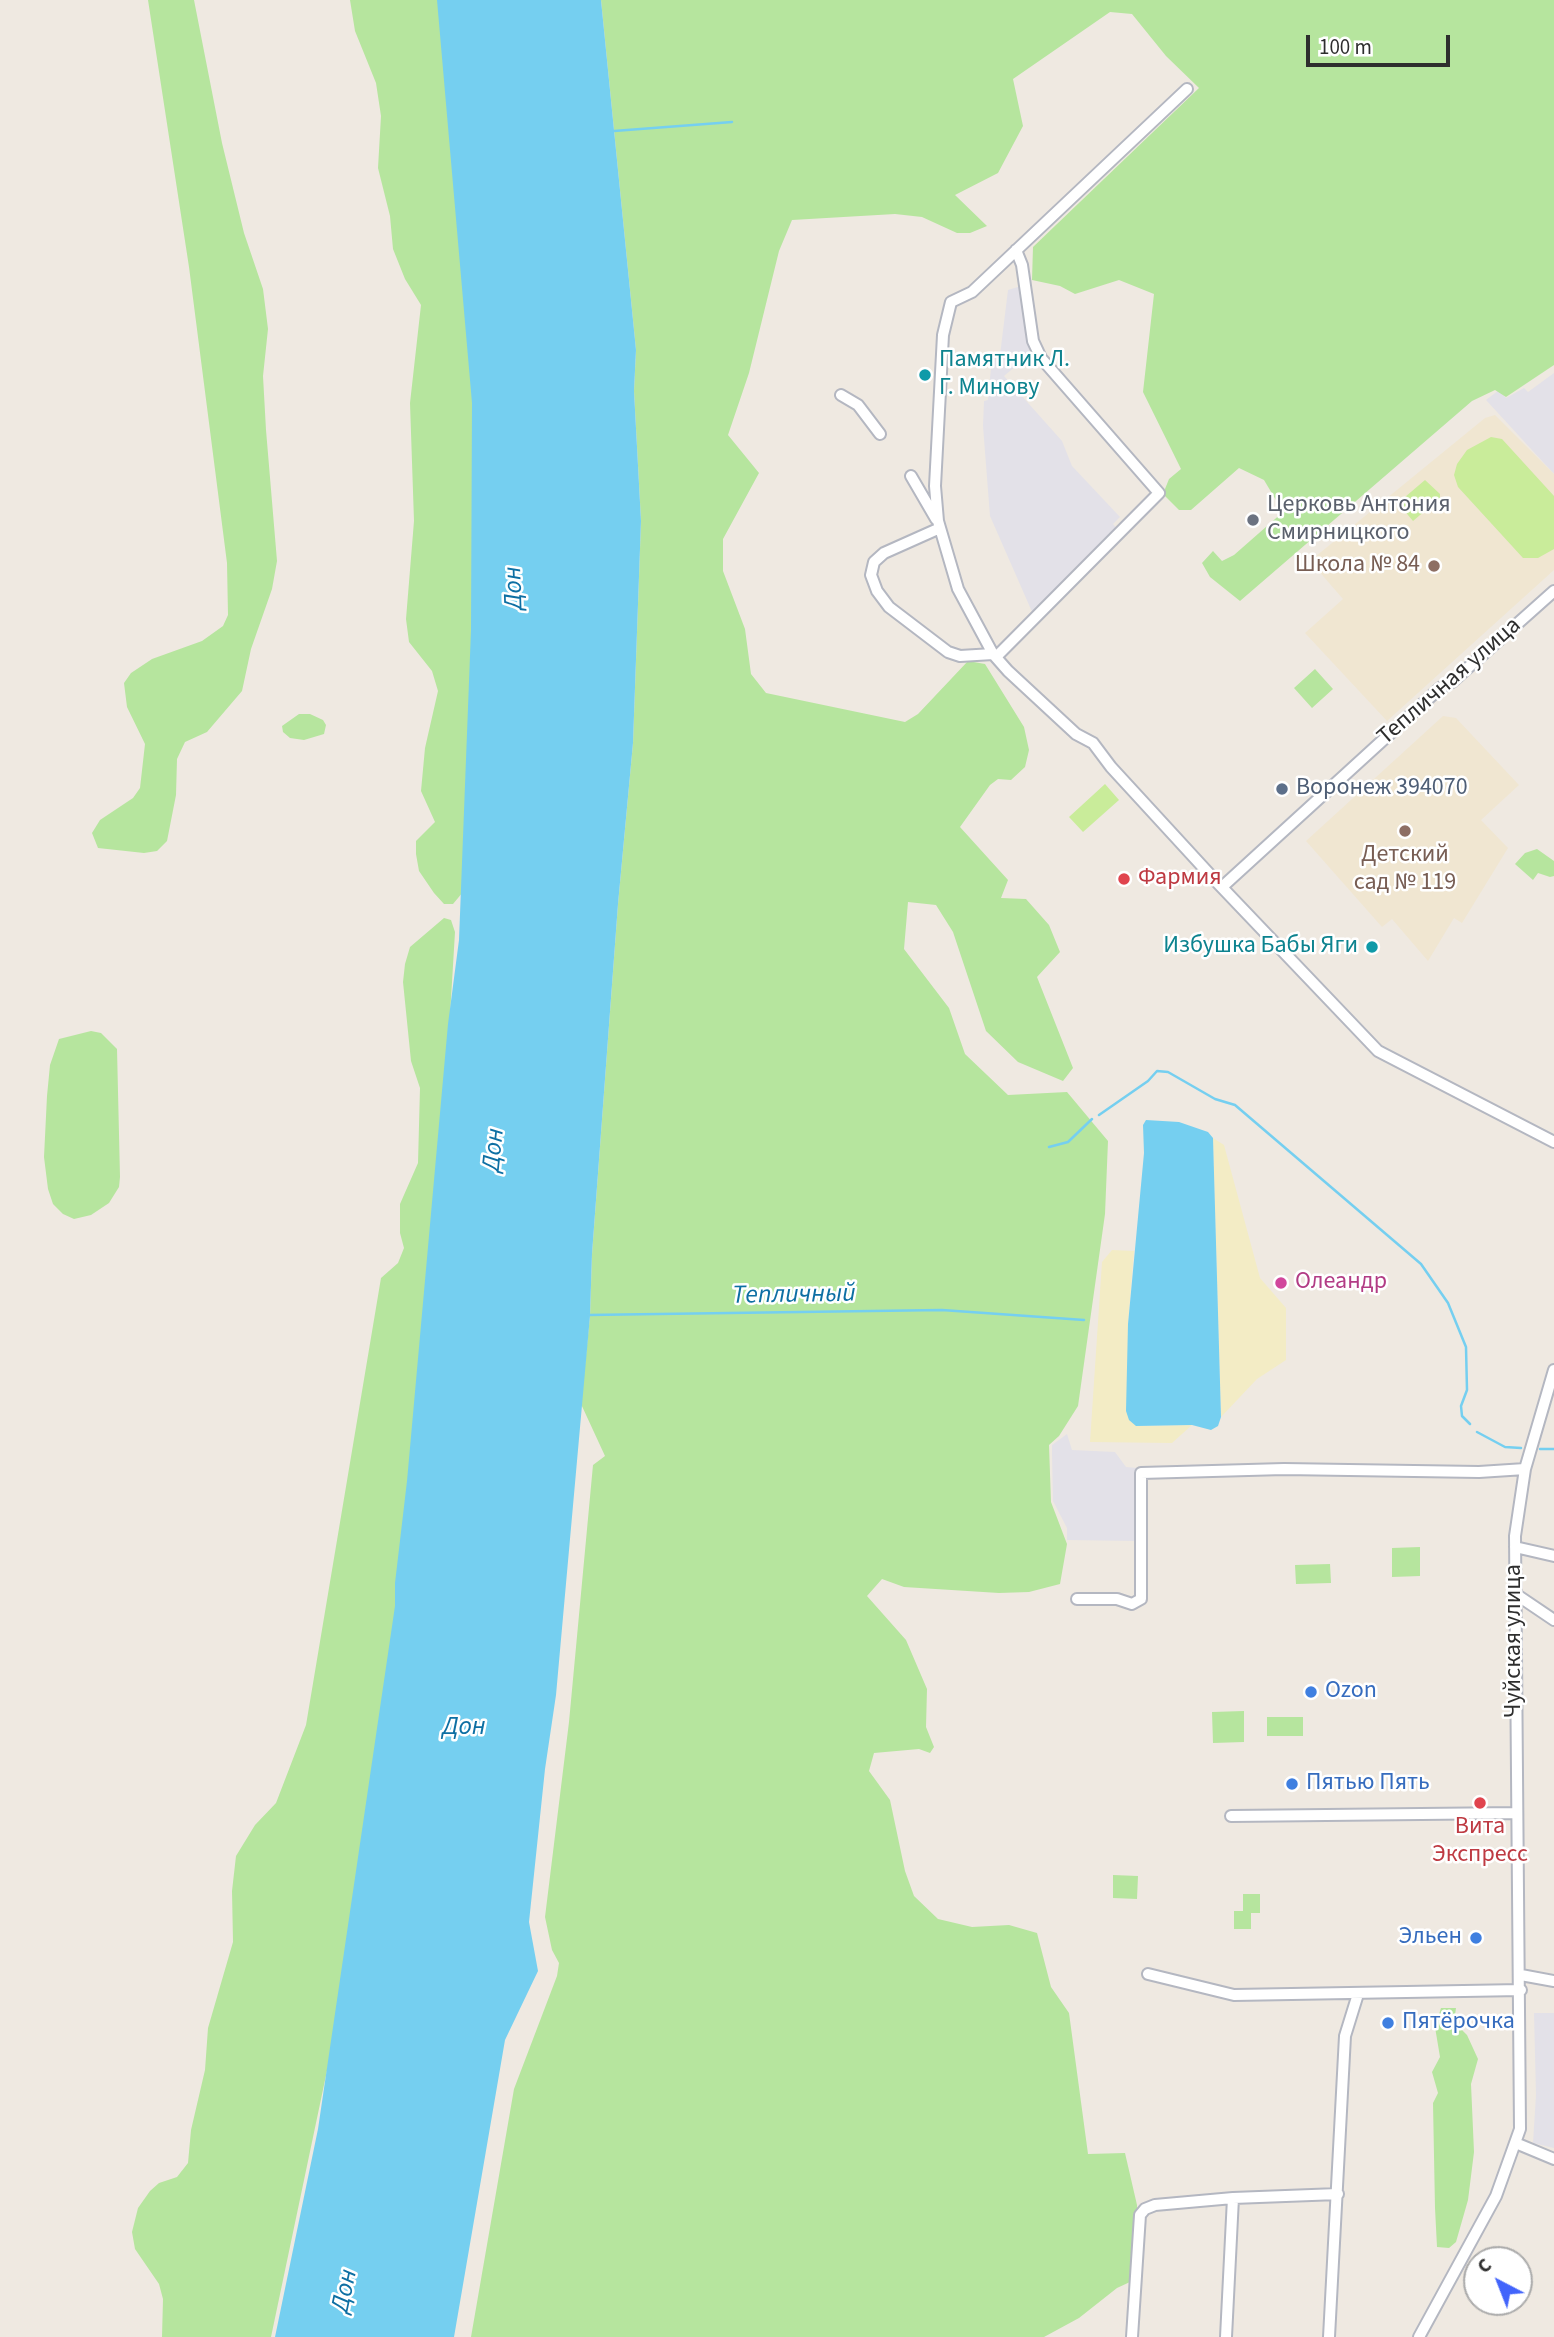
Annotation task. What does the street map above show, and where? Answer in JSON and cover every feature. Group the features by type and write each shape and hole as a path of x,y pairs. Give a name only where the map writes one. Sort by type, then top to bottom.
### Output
{"street":[{"path":"1187,89 972,292 951,302 943,335 936,486 939,524 958,589 994,655 1076,734 1093,743 1111,767 1222,887 1378,1051 1554,1142"},
{"path":"939,524 884,553 874,562 871,575 877,591 889,607 948,652 960,656 994,655 1159,493 1041,358 1033,341 1022,265 1016,250"},
{"path":"841,395 858,405 880,433"},
{"path":"911,476 939,524"},
{"name":"Тепличная улица","path":"1222,887 1440,688 1452,682 1554,591"},
{"path":"1077,1599 1117,1599 1132,1604 1141,1599 1141,1473 1284,1469 1479,1472 1525,1469 1554,1370"},
{"name":"Чуйская улица","path":"1419,2337 1496,2196 1518,2144 1522,2114 1514,1593 1515,1547 1525,1469"},
{"path":"1515,1547 1554,1556"},
{"path":"1514,1593 1554,1620"},
{"path":"1231,1816 1516,1813"},
{"path":"1148,1974 1234,1996 1521,1990"},
{"path":"1521,1975 1554,1981"},
{"path":"1329,2337 1345,2036 1358,1994"},
{"path":"1518,2144 1554,2159"},
{"path":"1132,2337 1140,2215 1155,2205 1233,2198 1338,2194"},
{"path":"1226,2337 1233,2198"}],"shaded area":[{"path":"1021,286 1030,354 1004,376 1062,441 1072,466 1120,517 1113,524 1117,529 1033,614 990,516 983,426 984,401 988,400 992,357 1000,355 1008,290"},
{"path":"1554,373 1554,474 1486,400 1499,390 1506,398 1524,388 1528,392"},
{"name":"Школа № 84","path":"1495,415 1554,474 1554,570 1387,721 1305,633 1343,599 1310,561 1485,418"},
{"name":"Детский сад № 119","path":"1443,716 1456,718 1519,785 1481,820 1508,848 1462,923 1454,918 1428,961 1392,919 1382,927 1306,841"},
{"path":"1067,1434 1072,1450 1115,1452 1126,1467 1137,1468 1137,1541 1067,1540 1067,1528 1053,1501 1052,1445"},
{"path":"1534,2013 1554,2013 1554,2148 1533,2143 1536,2095"}],"green space":[{"path":"148,0 194,0 222,143 244,233 263,289 268,329 263,376 277,561 272,589 251,649 242,691 207,732 185,742 177,759 176,795 167,841 157,851 144,853 98,848 92,833 100,820 133,798 140,788 145,744 127,707 124,683 131,673 152,659 202,641 223,626 228,615 227,563 189,267"},
{"path":"350,0 440,0 467,268 479,513 463,892 453,904 444,904 434,893 419,871 416,854 416,841 435,822 421,791 425,748 438,691 432,671 409,642 406,619 414,521 410,403 421,305 405,279 393,249 390,216 378,168 381,116 376,83 355,31"},
{"path":"601,0 1554,0 1554,365 1506,397 1495,390 1472,401 1240,601 1210,577 1202,563 1213,551 1222,561 1234,555 1283,512 1264,480 1239,468 1191,510 1179,510 1163,494 1169,479 1181,469 1143,392 1154,294 1119,280 1075,294 1060,286 1032,280 1033,247 1199,88 1166,56 1132,14 1110,12 1013,79 1023,126 998,173 955,195 987,226 970,233 957,233 922,217 895,214 792,220 779,251 749,373 728,435 759,473 723,539 723,571 745,629 751,674 766,693 905,722 918,714 968,661 985,664 1024,727 1029,750 1025,767 1011,780 998,779 990,785 960,827 1008,880 1001,898 1026,899 1049,925 1060,952 1037,977 1073,1068 1063,1081 1018,1062 986,1031 953,932 936,905 908,902 904,949 949,1008 965,1054 1008,1095 1067,1092 1108,1141 1105,1214 1078,1406 1059,1436 1049,1445 1051,1502 1067,1544 1060,1584 1029,1592 999,1593 904,1587 882,1579 867,1596 906,1640 927,1689 926,1727 934,1747 930,1753 919,1749 874,1753 869,1771 890,1800 905,1871 914,1896 938,1919 972,1927 1009,1925 1037,1933 1051,1987 1069,2013 1088,2154 1125,2153 1137,2205 1137,2263 1130,2282 1117,2288 1079,2318 1044,2337 471,2337 514,2089 557,1976 559,1963 552,1950 545,1917 569,1722 593,1465 605,1456 581,1404 590,1316 592,1254 618,904 633,743 641,521 634,391 636,350"},
{"path":"1491,437 1502,439 1554,496 1554,549 1538,558 1523,558 1458,487 1454,475 1457,464 1467,450"},
{"path":"1425,480 1440,494 1440,498 1413,521 1398,503"},
{"path":"1315,669 1333,689 1312,708 1294,688"},
{"path":"299,714 310,714 323,720 326,725 324,734 304,740 290,738 283,732 282,726"},
{"path":"1105,784 1119,800 1083,832 1069,817"},
{"path":"1537,849 1554,861 1554,876 1538,873 1533,880 1515,864 1525,853"},
{"path":"444,918 451,920 455,932 442,1149 396,1628 341,2004 271,2337 162,2337 163,2299 159,2284 135,2249 132,2232 138,2208 150,2191 159,2183 177,2177 188,2163 191,2130 205,2070 208,2028 233,1942 232,1891 236,1856 255,1825 276,1803 306,1725 381,1278 398,1263 404,1248 400,1233 400,1204 418,1163 420,1088 411,1061 403,982 405,964 410,947"},
{"path":"91,1031 101,1033 117,1049 120,1177 119,1187 109,1203 91,1215 74,1219 63,1214 53,1204 48,1189 44,1157 47,1096 50,1065 59,1039"},
{"path":"1420,1547 1420,1576 1392,1577 1392,1548"},
{"path":"1330,1564 1331,1583 1296,1584 1295,1565"},
{"path":"1244,1711 1244,1742 1213,1743 1212,1712"},
{"path":"1267,1717 1303,1717 1303,1736 1267,1736"},
{"path":"1113,1875 1138,1876 1137,1899 1113,1898"},
{"path":"1243,1894 1260,1894 1260,1913 1251,1913 1251,1929 1234,1929 1234,1911 1243,1911"},
{"path":"1441,2008 1456,2008 1454,2022 1467,2035 1478,2059 1471,2084 1474,2152 1468,2200 1456,2242 1449,2248 1437,2247 1435,2208 1433,2103 1438,2093 1432,2072 1440,2057 1435,2027"}],"sand":[{"path":"1213,1138 1224,1145 1260,1278 1286,1308 1286,1360 1257,1379 1221,1417"},
{"path":"1112,1250 1134,1251 1128,1324 1136,1426 1192,1425 1172,1443 1090,1442 1102,1262"}],"water":[{"name":"Дон","path":"437,0 601,0 636,350 634,391 641,521 633,743 618,904 592,1254 590,1316 556,1695 545,1769 529,1922 538,1971 505,2040 454,2337 275,2337 318,2129 395,1606 448,1024 459,940 471,630 472,403"},
{"path":"1146,1120 1179,1122 1208,1132 1213,1138 1221,1417 1218,1426 1211,1430 1192,1425 1136,1426 1129,1420 1126,1411 1128,1324 1144,1153 1143,1125"}],"waterway":[{"path":"614,131 732,122"},
{"path":"1099,1115 1148,1081 1157,1071 1168,1072 1215,1099 1235,1105 1421,1264 1448,1303 1466,1347 1467,1390 1461,1406 1462,1416 1470,1424"},
{"path":"1049,1147 1068,1142 1092,1119"},
{"name":"Тепличный","path":"588,1315 942,1310 1084,1320"},
{"path":"1477,1432 1505,1447 1521,1448"},
{"path":"1540,1449 1554,1449"}],"place":[{"name":"Памятник Л. Г. Минову","path":"925,375"},
{"name":"Церковь Антония Смирницкого","path":"1253,520"},
{"name":"Школа № 84","path":"1434,566"},
{"name":"Воронеж 394070","path":"1282,789"},
{"name":"Детский сад № 119","path":"1405,831"},
{"name":"Фармия","path":"1124,879"},
{"name":"Избушка Бабы Яги","path":"1372,947"},
{"name":"Олеандр","path":"1281,1283"},
{"name":"Ozon","path":"1311,1692"},
{"name":"Пятью Пять","path":"1292,1784"},
{"name":"Вита Экспресс","path":"1480,1803"},
{"name":"Эльен","path":"1476,1938"},
{"name":"Пятёрочка","path":"1388,2023"}]}
